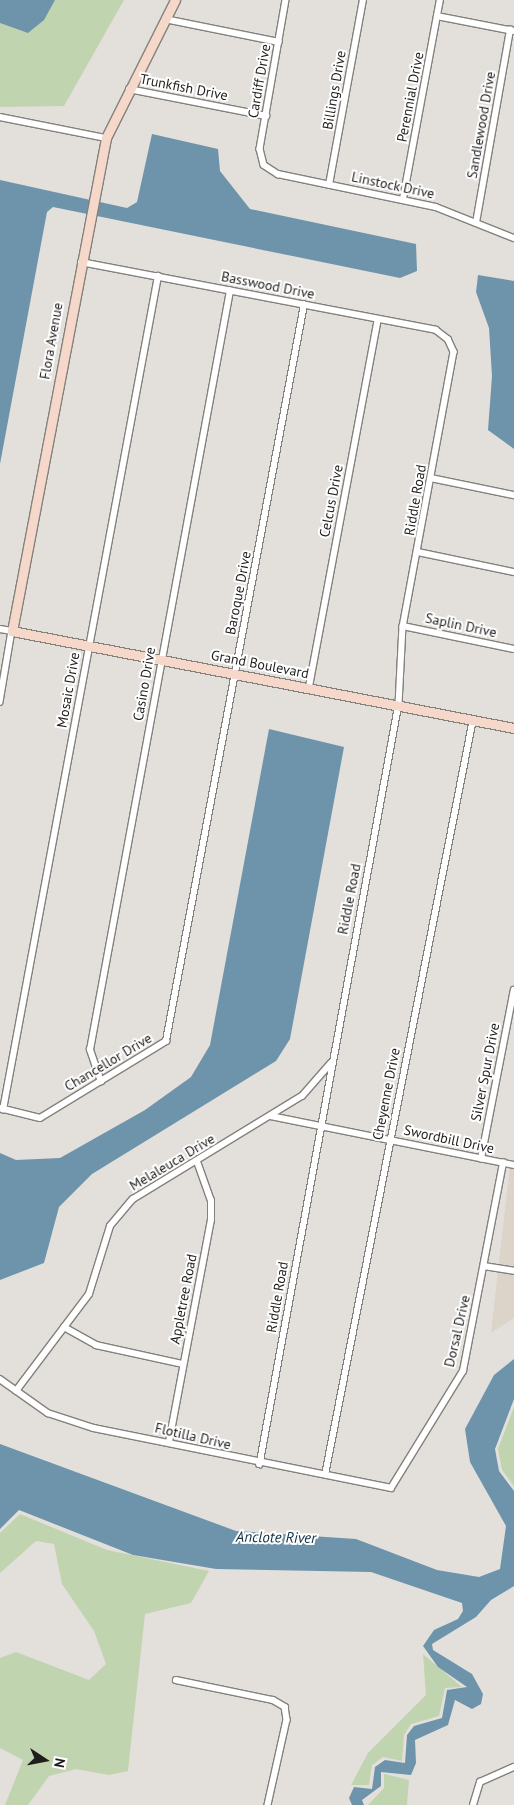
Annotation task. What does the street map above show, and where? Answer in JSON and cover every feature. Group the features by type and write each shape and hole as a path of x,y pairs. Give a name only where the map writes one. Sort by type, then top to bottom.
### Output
{"street":[{"name":"Flora Avenue","path":"0,702 80,262 106,138 127,88 175,0"},
{"name":"Cardiff Drive","path":"264,166 260,149 286,0"},
{"name":"Billings Drive","path":"329,185 363,0"},
{"name":"Perennial Drive","path":"403,199 440,0"},
{"path":"438,16 512,31"},
{"path":"165,19 279,42"},
{"name":"Sandlewood Drive","path":"476,224 512,31"},
{"name":"Trunkfish Drive","path":"127,88 266,116"},
{"path":"0,117 106,138"},
{"name":"Linstock Drive","path":"264,166 278,174 436,206 514,238"},
{"name":"Basswood Drive","path":"80,262 436,330 448,339"},
{"name":"Mosaic Drive","path":"1,1109 158,276"},
{"name":"Casino Drive","path":"101,1082 90,1050 230,291"},
{"name":"Baroque Drive","path":"180,975 304,305"},
{"name":"Celcus Drive","path":"309,687 378,320"},
{"name":"Riddle Road","path":"260,1464 331,1063 399,704 403,626 454,352 448,339"},
{"path":"431,478 514,495"},
{"path":"418,552 514,572"},
{"name":"Saplin Drive","path":"403,626 514,649"},
{"name":"Grand Boulevard","path":"0,629 161,660 236,672 514,728"},
{"name":"Cheyenne Drive","path":"325,1475 389,1140 473,719"},
{"name":"Chancellor Drive","path":"1,1109 40,1118 166,1041 180,975"},
{"name":"Silver Spur Drive","path":"481,1159 514,990"},
{"name":"Melaleuca Drive","path":"16,1391 89,1294 110,1226 133,1199 197,1162 302,1096 331,1063"},
{"name":"Swordbill Drive","path":"271,1116 514,1165"},
{"name":"Appletree Road","path":"169,1442 211,1220 211,1201 197,1162"},
{"name":"Dorsal Drive","path":"391,1488 463,1371 503,1163"},
{"path":"484,1266 514,1271"},
{"path":"64,1327 96,1345 183,1364"},
{"name":"Flotilla Drive","path":"0,1379 48,1413 94,1428 169,1442 260,1464 391,1488"},
{"path":"176,1680 273,1700 285,1706 287,1720 268,1805"},
{"path":"473,1805 480,1782 514,1767"}],"shaded area":[{"path":"510,1165 514,1166 514,1318 491,1333"}],"green space":[{"path":"0,0 124,0 64,106 0,107"},
{"path":"514,1407 514,1486 502,1470 498,1449"},
{"path":"20,1514 107,1550 209,1571 191,1603 145,1614 128,1771 109,1775 76,1769 49,1776 28,1805 5,1805 23,1760 0,1748 0,1658 16,1652 89,1680 106,1664 94,1631 62,1584 54,1544 36,1541 0,1573 0,1533"},
{"path":"423,1654 462,1687 445,1688 439,1716 411,1724 404,1735 402,1761 383,1757 372,1765 369,1785 351,1785 368,1753 426,1695"},
{"path":"384,1774 409,1780 407,1805 368,1805 384,1788"}],"water":[{"path":"0,0 55,0 44,20 28,33 0,23"},
{"path":"152,134 218,149 220,171 250,209 416,244 417,271 400,278 53,207 47,212 0,464 0,180 127,208 137,202"},
{"path":"478,275 514,281 514,449 488,430 492,376 489,328 476,292"},
{"path":"269,729 344,747 290,1039 276,1061 92,1174 59,1207 44,1263 0,1280 0,1153 16,1160 60,1158 145,1110 191,1077 210,1045"},
{"name":"Anclote River","path":"514,1359 514,1399 495,1449 499,1471 514,1491 514,1586 491,1600 476,1617 432,1644 433,1650 472,1674 483,1694 481,1704 472,1709 455,1700 448,1725 415,1740 416,1763 411,1775 381,1772 381,1786 362,1800 364,1805 352,1805 349,1798 354,1787 372,1789 375,1767 385,1760 405,1763 407,1735 414,1726 442,1718 447,1690 467,1687 438,1667 423,1646 434,1630 458,1619 463,1611 462,1603 371,1572 216,1569 133,1555 19,1510 0,1529 0,1444 236,1531 356,1539 437,1570 479,1577 500,1569 506,1526 470,1462 465,1429 494,1375"}]}
